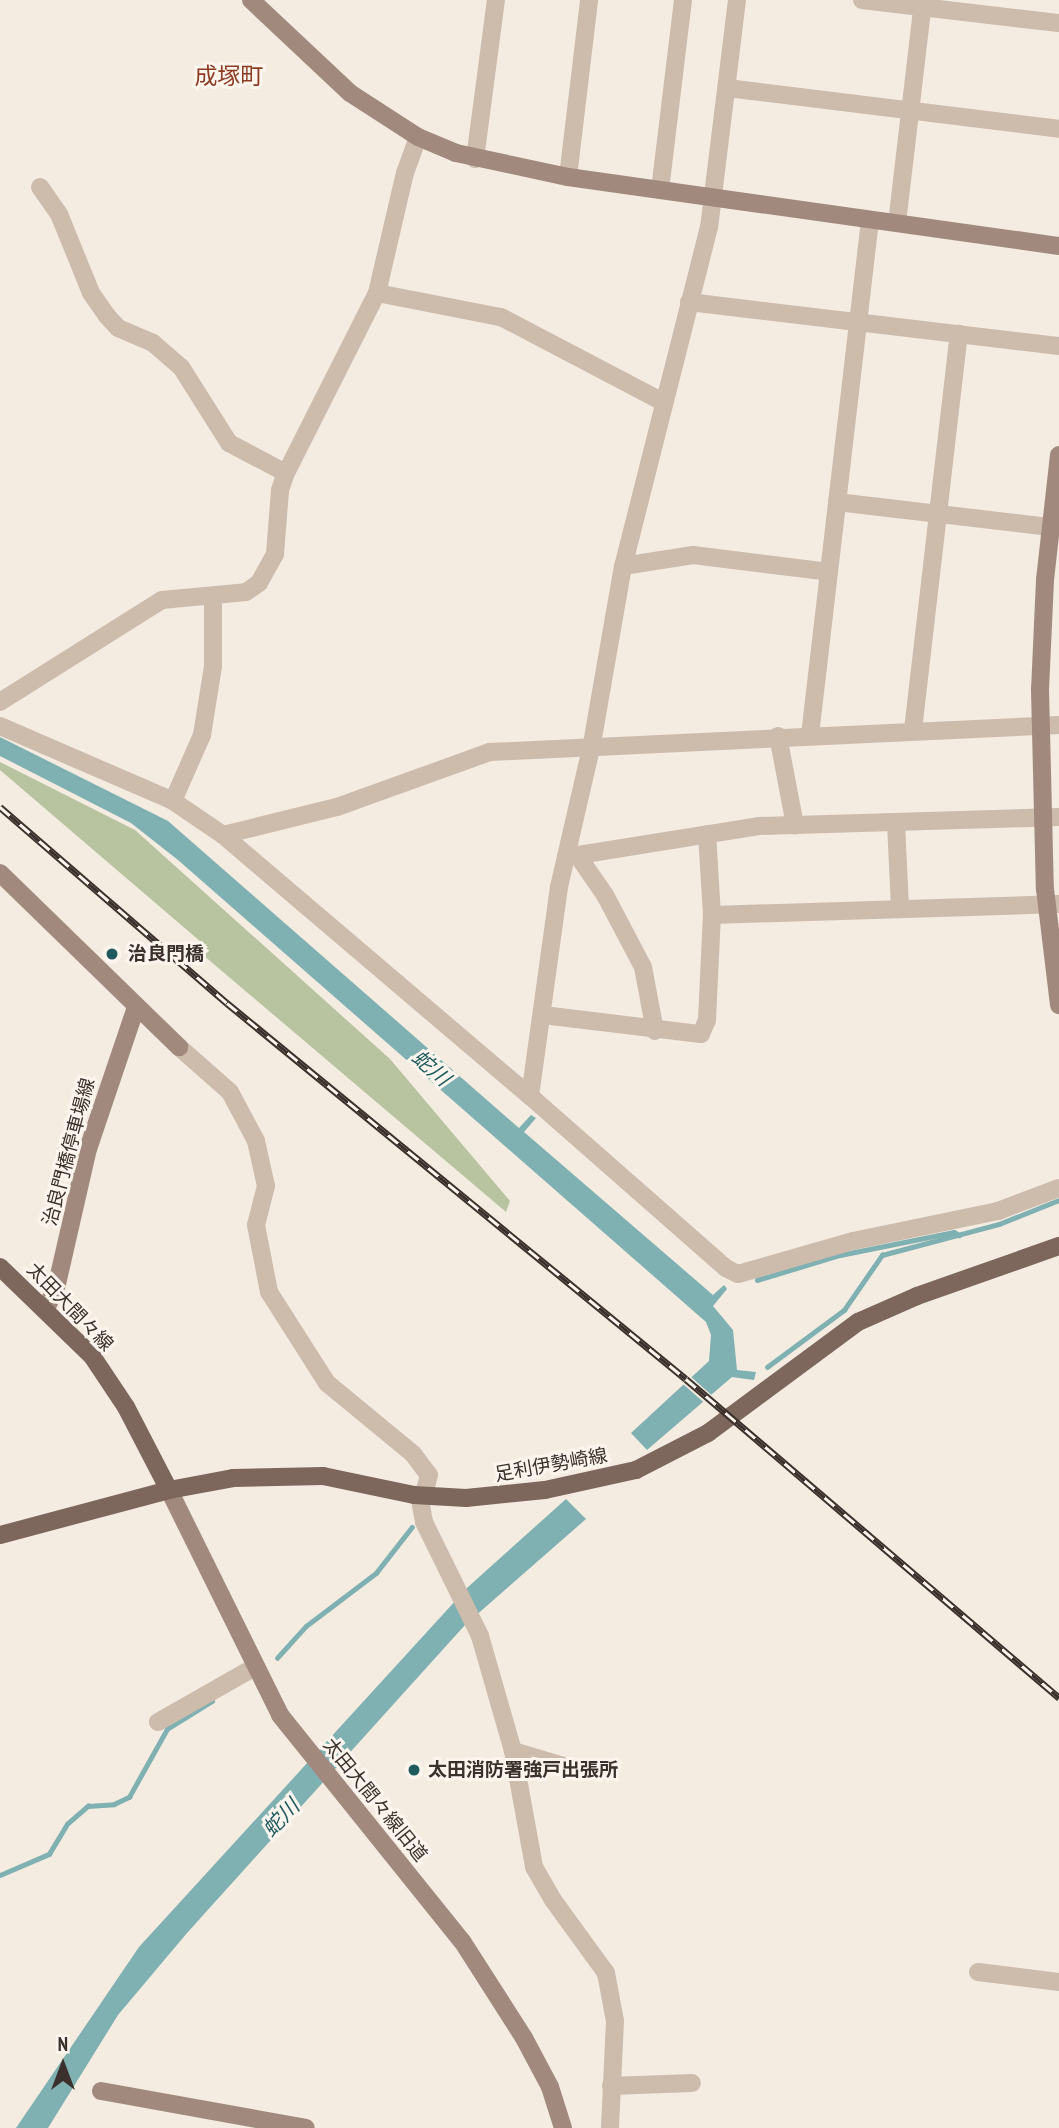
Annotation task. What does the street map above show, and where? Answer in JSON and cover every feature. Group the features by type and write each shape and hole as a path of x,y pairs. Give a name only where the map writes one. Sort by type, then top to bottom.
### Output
{"main road":[{"name":"足利伊勢崎線","path":"0,1535 169,1490 233,1478 297,1474 423,1495 496,1497 636,1470 708,1433 813,1351 858,1322 917,1296 1059,1246"},
{"name":"太田大間々線","path":"0,1267 46,1308 108,1378 169,1490"}],"street":[{"path":"251,0 350,93 418,137 475,159 568,177 1059,246"},
{"path":"475,159 496,0"},
{"path":"568,177 589,0"},
{"path":"660,190 683,0"},
{"path":"530,1096 622,566 714,197 737,0"},
{"path":"862,0 1014,9 1059,23"},
{"path":"897,223 922,3"},
{"path":"727,88 1059,129"},
{"path":"0,702 162,600 246,592 268,569 275,554 280,490 286,473 377,293 405,173 418,137"},
{"path":"40,187 59,214 91,293 107,316 118,328 153,343 181,368 229,443 286,473"},
{"path":"810,735 870,220"},
{"path":"377,293 501,317 663,402"},
{"path":"689,302 1059,345"},
{"path":"913,730 959,334"},
{"path":"1059,455 1042,626 1050,726 1053,904 1059,1005"},
{"path":"837,502 1053,529"},
{"path":"622,566 693,555 829,572"},
{"path":"173,801 202,735 213,666 213,597"},
{"path":"0,726 173,801 223,835 738,1274 853,1241 998,1211 1059,1188"},
{"path":"223,835 337,807 491,752 592,744 1050,726"},
{"path":"778,736 795,825"},
{"path":"572,857 707,834 795,825 1051,818"},
{"path":"896,823 900,909"},
{"path":"543,1015 692,1037 704,1031 712,915 707,834"},
{"path":"572,857 605,895 643,967 655,1031"},
{"path":"0,873 136,1007 230,1092 256,1141 266,1186 257,1226 268,1292 327,1383 425,1467 429,1475 423,1495 424,1522 474,1623 513,1751 534,1867 553,1900 606,1973 615,2021 610,2128"},
{"path":"712,915 1053,904"},
{"name":"治良門橋停車場線","path":"46,1308 57,1284 88,1149 136,1007"},
{"name":"太田大間々線旧道","path":"169,1490 253,1668 280,1715 462,1941 524,2038 550,2087 563,2128"},
{"path":"158,1722 253,1668"},
{"path":"513,1751 584,1772"},
{"path":"978,1972 1059,1982"},
{"path":"611,2086 692,2083"},
{"path":"95,2087 308,2128"}],"green space":[{"path":"0,762 135,830 390,1059 510,1201 506,1212 196,949 201,942 0,770"}],"water":[{"name":"蛇川","path":"0,737 168,821 519,1128 531,1115 536,1118 524,1132 713,1295 724,1285 727,1289 713,1306 733,1330 737,1370 756,1372 754,1380 732,1377 647,1450 631,1433 709,1361 711,1335 706,1322 178,860 131,823 0,756"},
{"name":"蛇川","path":"566,1499 586,1519 465,1625 187,1933 118,2015 48,2128 16,2128 139,1947 468,1587"}],"pier":[{"path":"690,1376 716,1399 708,1406 683,1384"}],"waterway":[{"path":"767,1367 844,1310 882,1255 999,1224 1059,1200"},
{"path":"757,1280 840,1255 954,1232 959,1235"},
{"path":"277,1658 306,1626 376,1573 412,1527"},
{"path":"0,1875 49,1854 67,1824 88,1806 114,1804 129,1797 167,1729 212,1701"}],"railway":[{"path":"0,807 227,1003 686,1379 1059,1698"}],"place":[{"name":"治良門橋","path":"112,954"},
{"name":"太田消防署強戸出張所","path":"414,1770"}],"district":[{"name":"成塚町","path":"229,76"}]}
